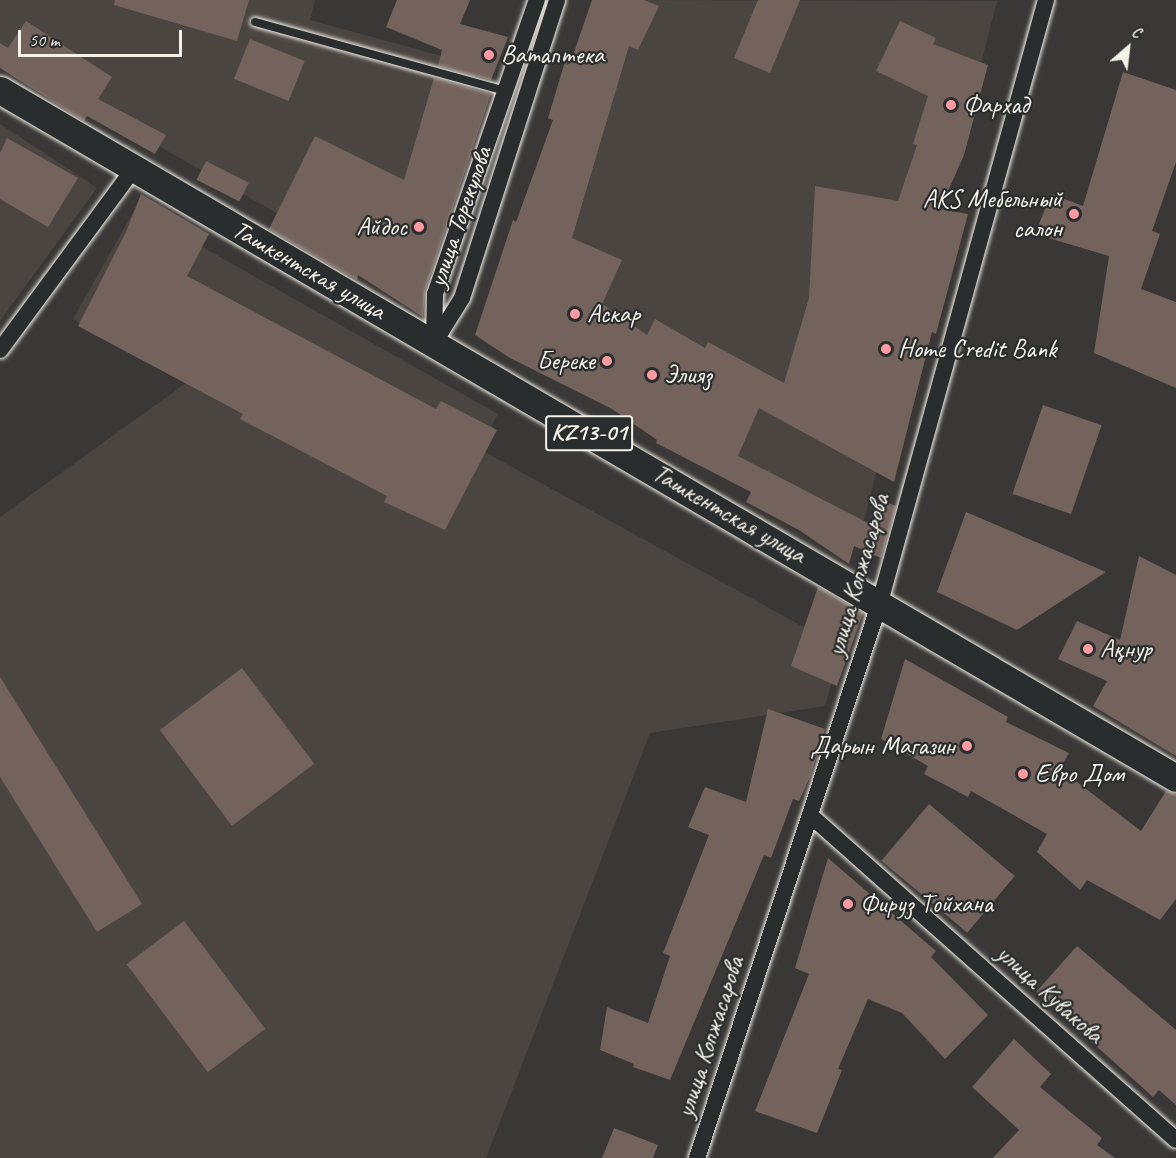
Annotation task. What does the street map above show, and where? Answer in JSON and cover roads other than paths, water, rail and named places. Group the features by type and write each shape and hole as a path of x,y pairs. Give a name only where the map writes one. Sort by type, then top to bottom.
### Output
{"main road":[{"name":"Ташкентская улица","path":"0,90 880,602 1176,778"}],"street":[{"name":"улица Торекулова","path":"434,343 435,294 537,0"},
{"name":"улица Торекулова","path":"434,343 462,298 557,0"},
{"name":"улица Копжасарова","path":"697,1158 880,602 1046,0"},
{"path":"0,350 134,168"},
{"name":"улица Кувакова","path":"810,815 1176,1140"}],"lane":[{"path":"255,22 506,91"}],"place":[{"name":"Ватаптека","path":"489,55"},
{"name":"Фархад","path":"951,105"},
{"name":"AKS Мебельный салон","path":"1074,214"},
{"name":"Айдос","path":"419,227"},
{"name":"Аскар","path":"575,314"},
{"name":"Home Credit Bank","path":"886,349"},
{"name":"Береке","path":"607,361"},
{"name":"Элияз","path":"652,375"},
{"name":"Ақнур","path":"1088,649"},
{"name":"Дарын Магазин","path":"967,746"},
{"name":"Евро Дом","path":"1023,774"},
{"name":"Фируз Тойхана","path":"848,904"}]}
